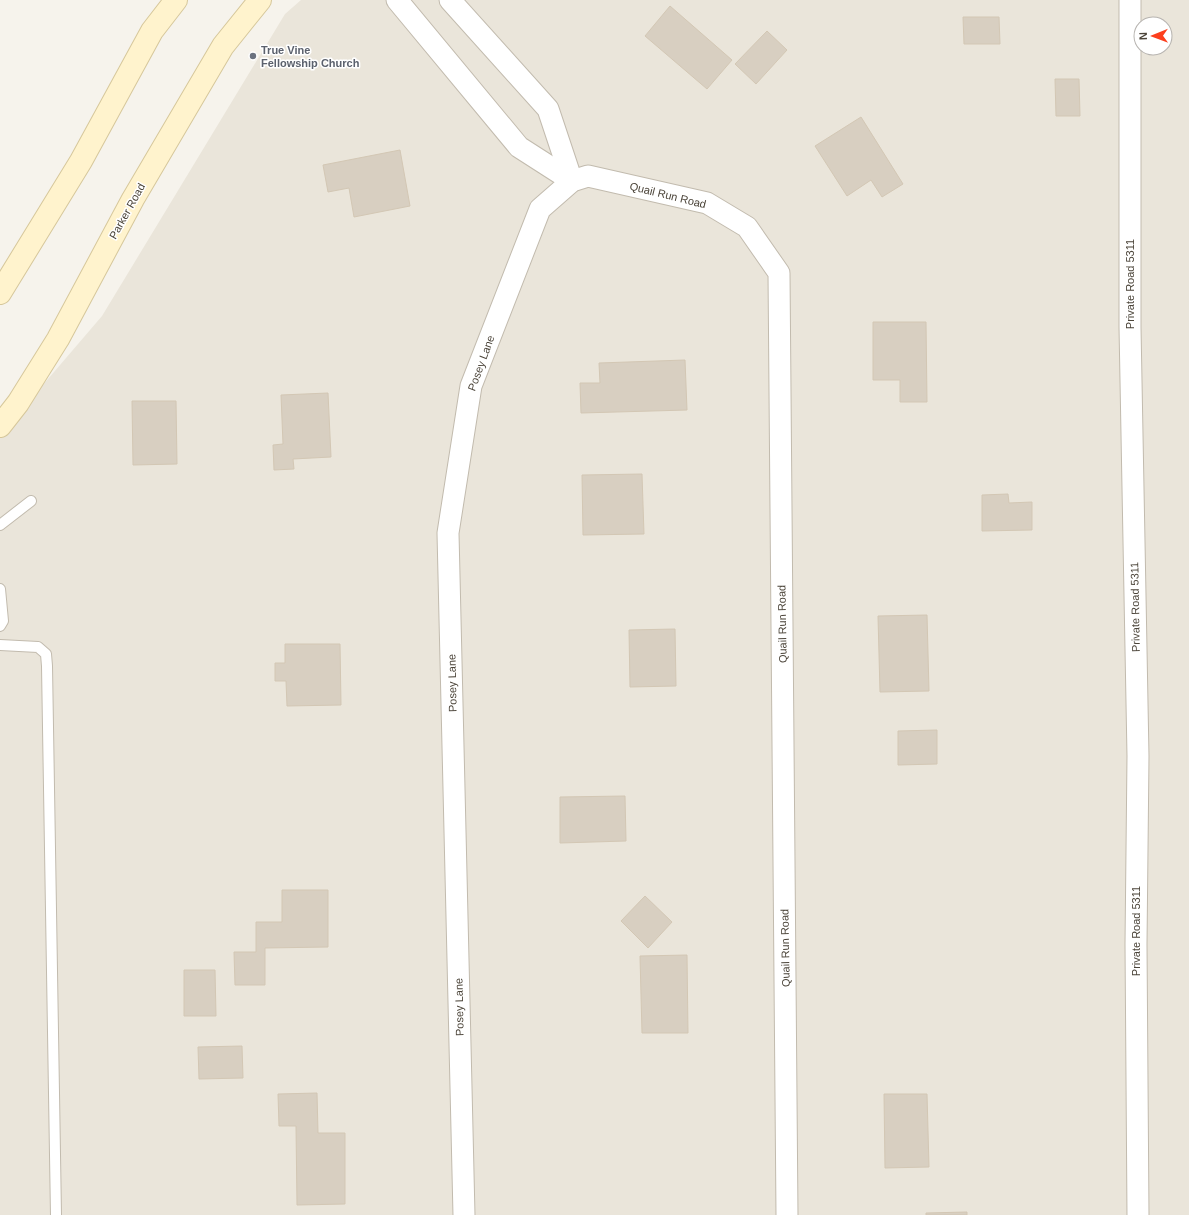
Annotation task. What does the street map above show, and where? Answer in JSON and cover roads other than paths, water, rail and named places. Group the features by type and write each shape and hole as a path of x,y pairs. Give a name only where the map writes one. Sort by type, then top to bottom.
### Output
{"main road":[{"path":"0,292 81,161 152,31 176,0"},
{"name":"Parker Road","path":"0,426 18,403 58,339 137,193 220,52 260,0"}],"street":[{"path":"397,0 519,147 572,181"},
{"path":"450,0 548,109 572,181"},
{"name":"Private Road 5311","path":"1130,0 1130,327 1138,756 1136,944 1138,1215"},
{"name":"Quail Run Road","path":"572,181 588,176 707,203 747,227 779,274 787,1215"},
{"name":"Posey Lane","path":"464,1215 448,533 471,386 540,209 572,181"}],"lane":[{"path":"0,525 31,501"},
{"path":"0,589 3,621 0,626"},
{"path":"0,645 38,647 46,654 56,1215"}],"place":[{"name":"True Vine Fellowship Church","path":"253,56"}]}
